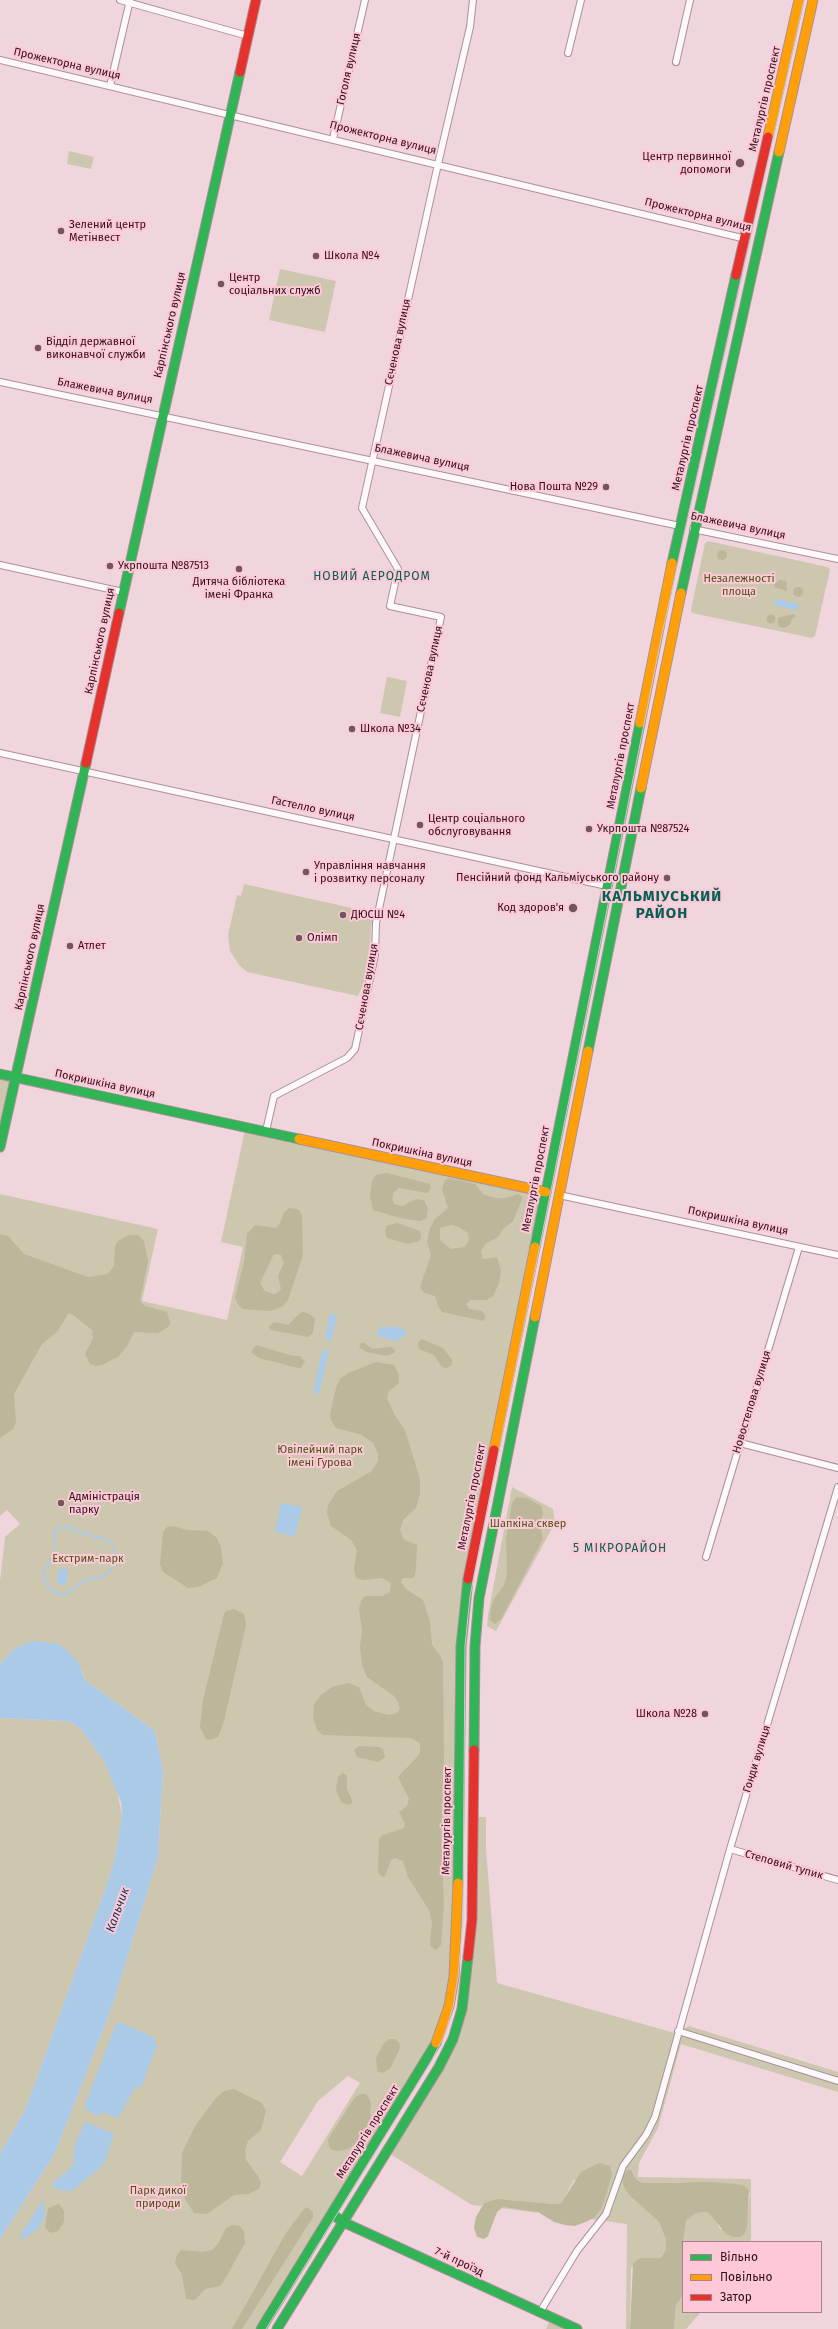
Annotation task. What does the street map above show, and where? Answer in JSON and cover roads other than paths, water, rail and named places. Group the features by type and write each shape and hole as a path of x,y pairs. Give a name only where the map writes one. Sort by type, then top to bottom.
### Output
{"main road":[{"name":"Карпінського вулиця","path":"0,1147 256,0"},
{"name":"Металургів проспект","path":"261,2329 427,2060 440,2034 449,2006 454,1977 458,1920 463,1612 680,526 799,0"},
{"path":"277,2329 439,2067 453,2039 462,2009 472,1920 475,1646 477,1608 693,529 813,0"},
{"name":"Прожекторна вулиця","path":"746,239 759,242"},
{"name":"Блажевича вулиця","path":"680,526 693,529"},
{"name":"Гастелло вулиця","path":"607,886 620,888"},
{"name":"Покришкіна вулиця","path":"0,1074 559,1195"},
{"name":"7-й проїзд","path":"332,2214 343,2222 577,2329"}],"street":[{"path":"120,0 130,1 248,36"},
{"name":"Гоголя вулиця","path":"333,139 365,0"},
{"name":"Сєченова вулиця","path":"266,1131 274,1096 347,1058 355,1049 375,955 376,923 441,617 390,606 398,569 362,508 438,164 470,27 473,0"},
{"path":"568,53 581,0"},
{"path":"676,62 690,0"},
{"path":"110,86 130,1"},
{"name":"Прожекторна вулиця","path":"0,60 746,239"},
{"name":"Блажевича вулиця","path":"0,382 163,415 680,526"},
{"name":"Блажевича вулиця","path":"693,529 838,559"},
{"path":"0,565 123,592"},
{"name":"Гастелло вулиця","path":"0,753 607,886"},
{"name":"Покришкіна вулиця","path":"559,1195 838,1255"},
{"name":"Новостепова вулиця","path":"706,1557 799,1247"},
{"path":"740,1443 838,1468"},
{"name":"Гонди вулиця","path":"540,2312 577,2251 606,2214 623,2166 646,2135 655,2117 730,1849 838,1486"},
{"name":"Степовий тупик","path":"730,1849 838,1880"},
{"path":"678,2031 838,2081"}],"water":[{"path":"776,599 799,604 797,610 774,605"},
{"path":"330,1314 337,1315 331,1341 325,1339"},
{"path":"379,1327 400,1327 408,1333 397,1341 377,1336"},
{"path":"322,1350 329,1351 319,1394 313,1393"},
{"path":"281,1503 302,1507 295,1536 275,1532"},
{"path":"59,1569 68,1569 66,1585 57,1584"},
{"name":"Кальчик","path":"33,1641 54,1643 63,1647 78,1661 85,1680 155,1731 163,1770 158,1857 113,2004 55,2153 0,2239 0,2154 26,2108 106,1887 115,1858 122,1815 121,1802 104,1761 82,1730 74,1724 66,1721 0,1718 0,1664 15,1648"},
{"path":"120,2022 153,2037 157,2045 141,2088 136,2086 118,2118 102,2112 100,2116 87,2111 85,2105 116,2024"},
{"path":"85,2122 114,2134 105,2161 102,2166 72,2191 59,2190 54,2187 53,2183 73,2166 75,2144"},
{"path":"43,2200 45,2217 38,2229 21,2240 20,2236"}],"waterway":[{"path":"55,1554 44,1571 44,1578 51,1591 63,1595 68,1593 83,1581 104,1576 113,1567 116,1560 114,1548 110,1541 67,1527 57,1528 54,1533 56,1550"}],"tram line":[{"path":"266,2329 431,2062 444,2036 453,2007 458,1977 463,1920 465,1646 470,1596 662,634 804,0"}],"place":[{"name":"Центр первинної допомоги","path":"740,163"},
{"name":"Зелений центр Метінвест","path":"61,231"},
{"name":"Школа №4","path":"316,256"},
{"name":"Центр соціальних служб","path":"221,284"},
{"name":"Відділ державної виконавчої служби","path":"38,348"},
{"name":"Нова Пошта №29","path":"606,487"},
{"name":"Укрпошта №87513","path":"110,566"},
{"name":"Дитяча бібліотека імені Франка","path":"239,569"},
{"name":"Школа №34","path":"352,729"},
{"name":"Центр соціального обслуговування","path":"420,825"},
{"name":"Укрпошта №87524","path":"589,829"},
{"name":"Управління навчання і розвитку персоналу","path":"306,872"},
{"name":"Пенсійний фонд Кальміуського району","path":"667,878"},
{"name":"Код здоров'я","path":"573,908"},
{"name":"ДЮСШ №4","path":"343,915"},
{"name":"Олімп","path":"299,938"},
{"name":"Атлет","path":"70,946"},
{"name":"Адміністрація парку","path":"61,1503"},
{"name":"Школа №28","path":"705,1714"}],"district":[{"name":"НОВИЙ АЕРОДРОМ","path":"372,577"},
{"name":"КАЛЬМІУСЬКИЙ РАЙОН","path":"662,906"},
{"name":"5 МІКРОРАЙОН","path":"620,1549"}],"park label":[{"name":"Незалежності площа","path":"739,585"},
{"name":"Ювілейний парк імені Гурова","path":"320,1456"},
{"name":"Шапкіна сквер","path":"528,1524"},
{"name":"Екстрим-парк","path":"88,1559"},
{"name":"Парк дикої природи","path":"158,2197"}]}
